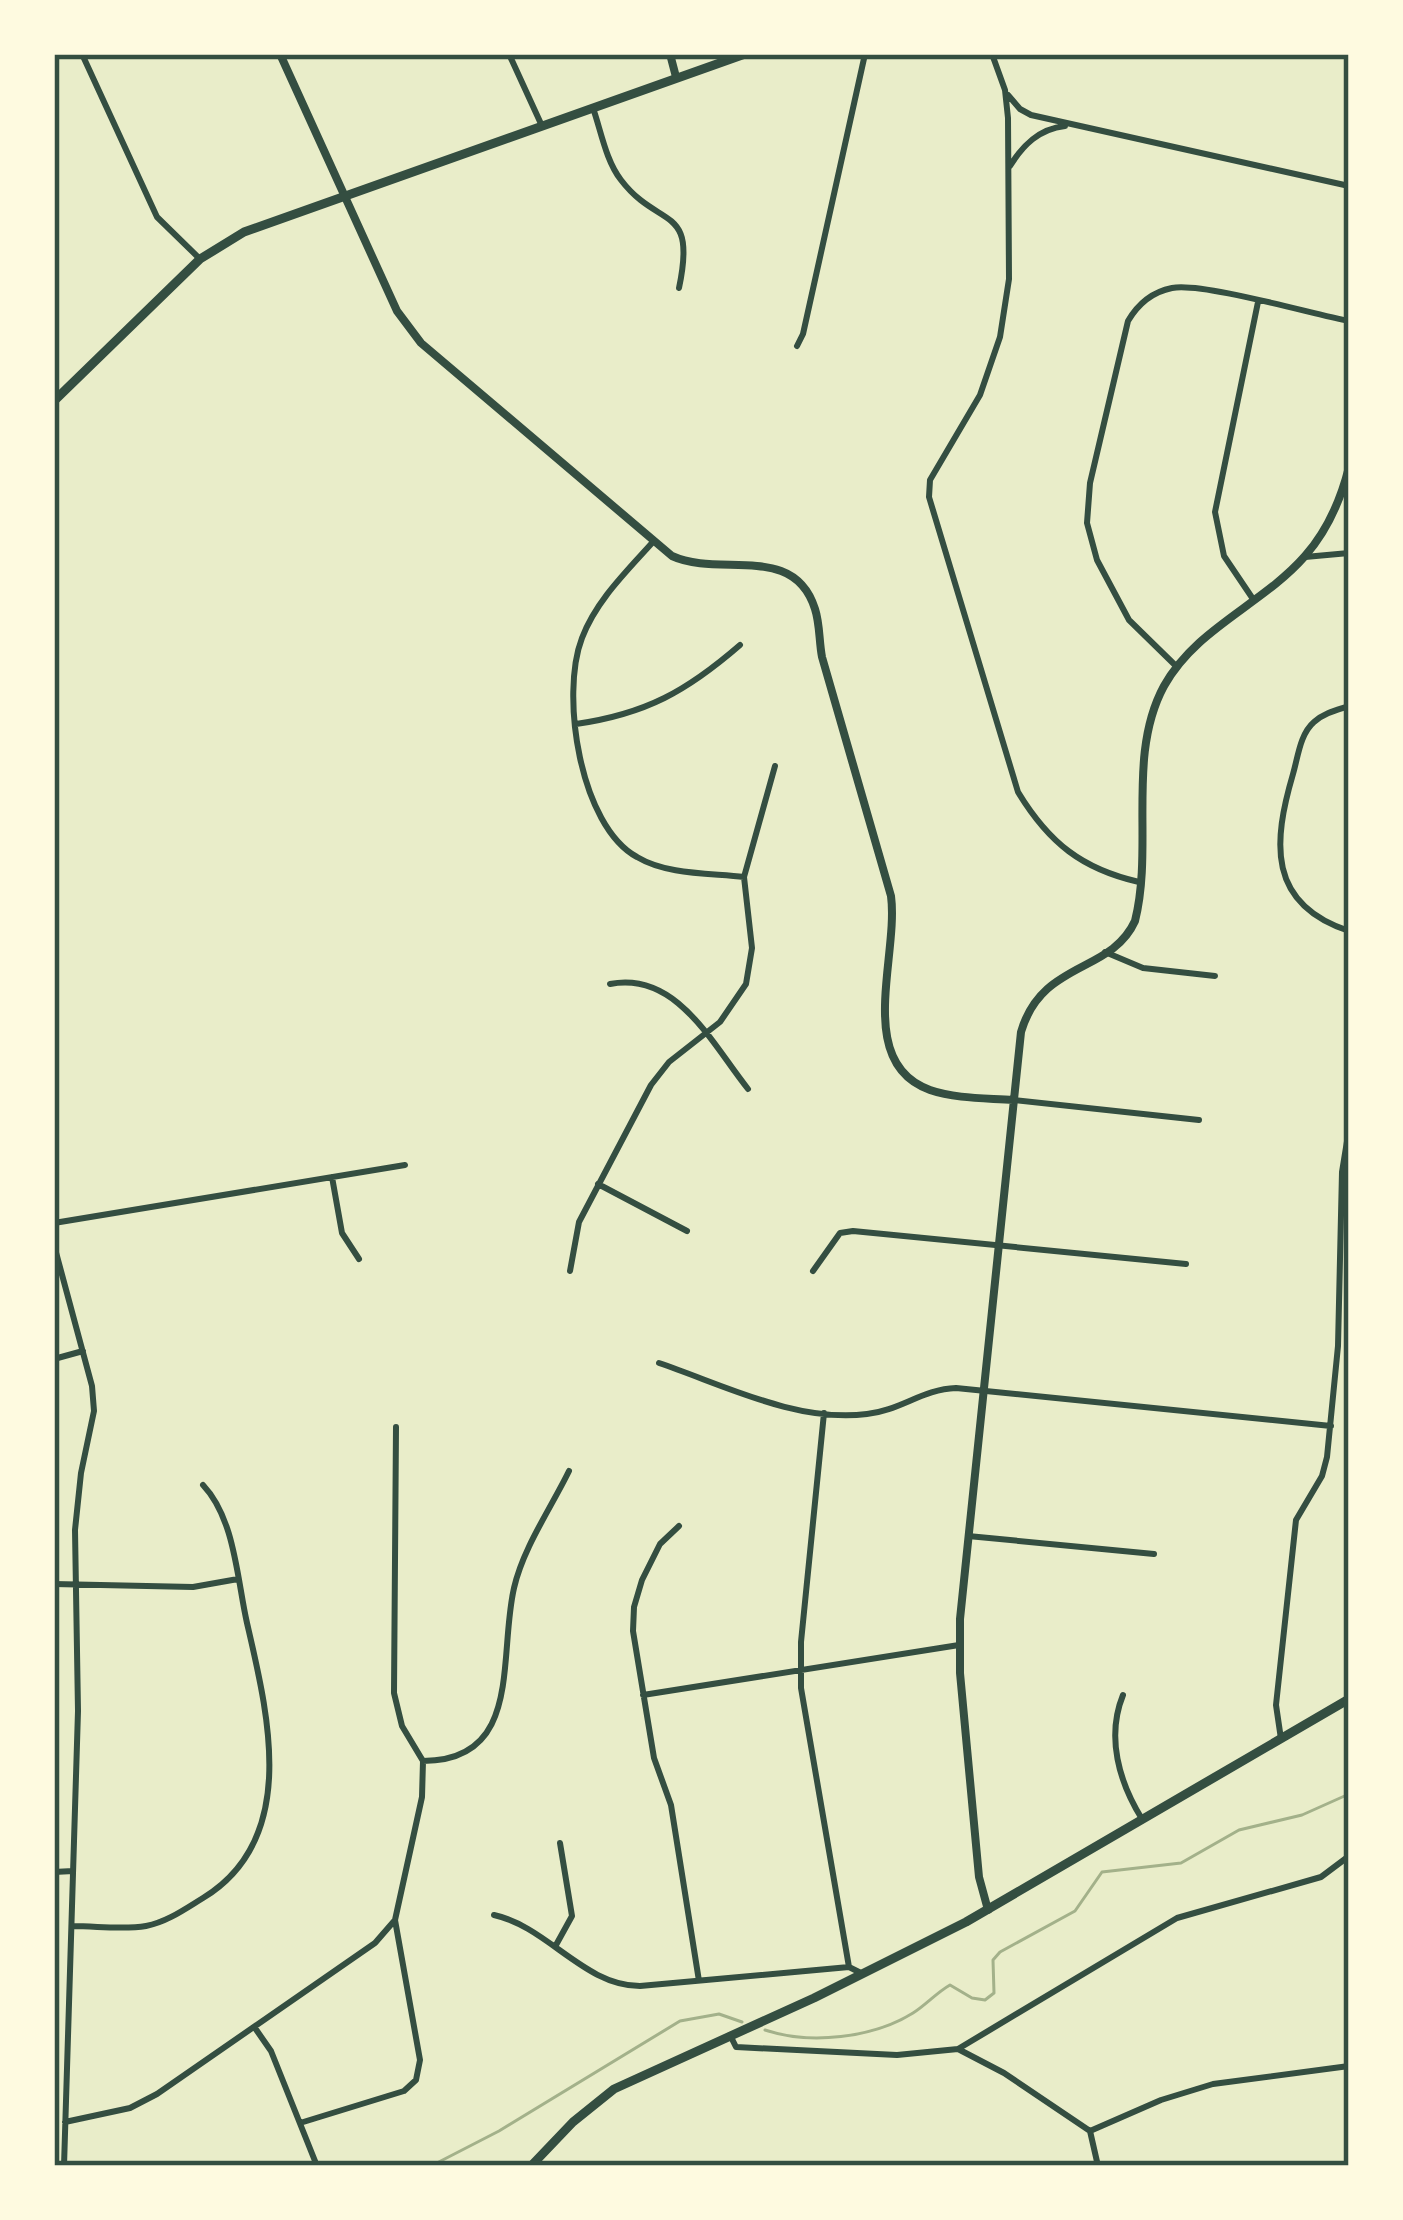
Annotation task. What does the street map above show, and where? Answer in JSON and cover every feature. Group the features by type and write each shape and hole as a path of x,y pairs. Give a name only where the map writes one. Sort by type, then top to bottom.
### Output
{"main road":[{"path":"54,401 200,259 244,232 745,54"},
{"path":"531,2166 573,2122 614,2089 988,1910 1349,1700"}],"street":[{"path":"82,54 157,217 200,259"},
{"path":"280,54 409,330 652,542 694,565 766,565 798,582 814,607 822,657 891,896 893,934 884,1024 889,1052 905,1075 927,1089 1199,1120"},
{"path":"509,54 542,126"},
{"path":"670,54 676,77"},
{"path":"796,346 865,54"},
{"path":"992,54 1005,90 1009,279 1000,337 980,395 930,480 929,497 1018,792 1082,864 1139,882"},
{"path":"1005,90 1020,109 1074,125 1349,186"},
{"path":"593,107 618,176 671,218 681,232 686,252 679,287"},
{"path":"1008,170 1041,133 1074,125"},
{"path":"1176,666 1138,632 1118,603 1093,551 1087,523 1090,483 1122,338 1138,306 1169,288 1196,288 1349,322"},
{"path":"1252,598 1224,556 1215,512 1258,302"},
{"path":"988,1910 979,1877 959,1645 1021,1032 1029,1009 1054,980 1105,952 1131,930 1138,910 1148,733 1176,666 1304,557 1332,516 1349,467"},
{"path":"652,542 602,600 584,633 572,683 576,724 596,809 620,846 656,866 744,877"},
{"path":"1304,557 1349,553"},
{"path":"576,724 661,703 740,645"},
{"path":"1349,706 1321,717 1305,734 1278,839 1282,864 1296,895 1321,919 1349,931"},
{"path":"570,1271 575,1233 651,1085 669,1062 736,1002 748,977 752,949 744,877 775,766"},
{"path":"1105,952 1143,968 1215,976"},
{"path":"610,984 637,981 679,1003 748,1089"},
{"path":"1281,1738 1276,1705 1296,1520 1322,1476 1339,1346 1342,1172 1349,1129"},
{"path":"54,1223 405,1165"},
{"path":"332,1178 342,1233 359,1259"},
{"path":"598,1184 687,1231"},
{"path":"813,1271 840,1233 854,1231 1186,1264"},
{"path":"54,1245 94,1411 76,1503 78,1711 64,2166"},
{"path":"54,1359 83,1351"},
{"path":"659,1363 784,1406 824,1413 878,1412 945,1388 1330,1426"},
{"path":"824,1413 801,1668 849,1966"},
{"path":"300,2123 404,2091 416,2080 420,2060 395,1920 420,1810 423,1761 402,1726 394,1693 396,1427"},
{"path":"423,1761 465,1754 493,1726 515,1582 569,1472"},
{"path":"73,1926 138,1927 164,1921 232,1879 255,1845 267,1783 268,1726 223,1515 203,1485"},
{"path":"679,1526 660,1544 635,1600 633,1630 654,1757 670,1804 699,1981"},
{"path":"968,1537 1154,1554"},
{"path":"54,1584 193,1587 238,1580"},
{"path":"644,1695 959,1645"},
{"path":"1123,1694 1115,1728 1120,1777 1142,1820"},
{"path":"556,1945 572,1916 560,1843"},
{"path":"730,2035 736,2047 762,2051 897,2054 958,2049 1177,1918 1321,1877 1349,1856"},
{"path":"54,1873 73,1871"},
{"path":"494,1915 522,1922 619,1984 849,1966 861,1973"},
{"path":"65,2122 140,2104 376,1943 395,1920"},
{"path":"255,2028 268,2045 317,2166"},
{"path":"958,2049 1004,2073 1090,2131 1098,2166"},
{"path":"1090,2131 1161,2100 1213,2084 1349,2066"},
{"path":"54,2156 64,2156"}],"waterway":[{"path":"765,2030 821,2038 860,2033 897,2022 950,1985 985,2000 994,1993 993,1960 1000,1952 1075,1911 1102,1872 1181,1863 1239,1830 1302,1815 1349,1794"},
{"path":"431,2166 499,2131 680,2021 719,2014 742,2022"}]}
